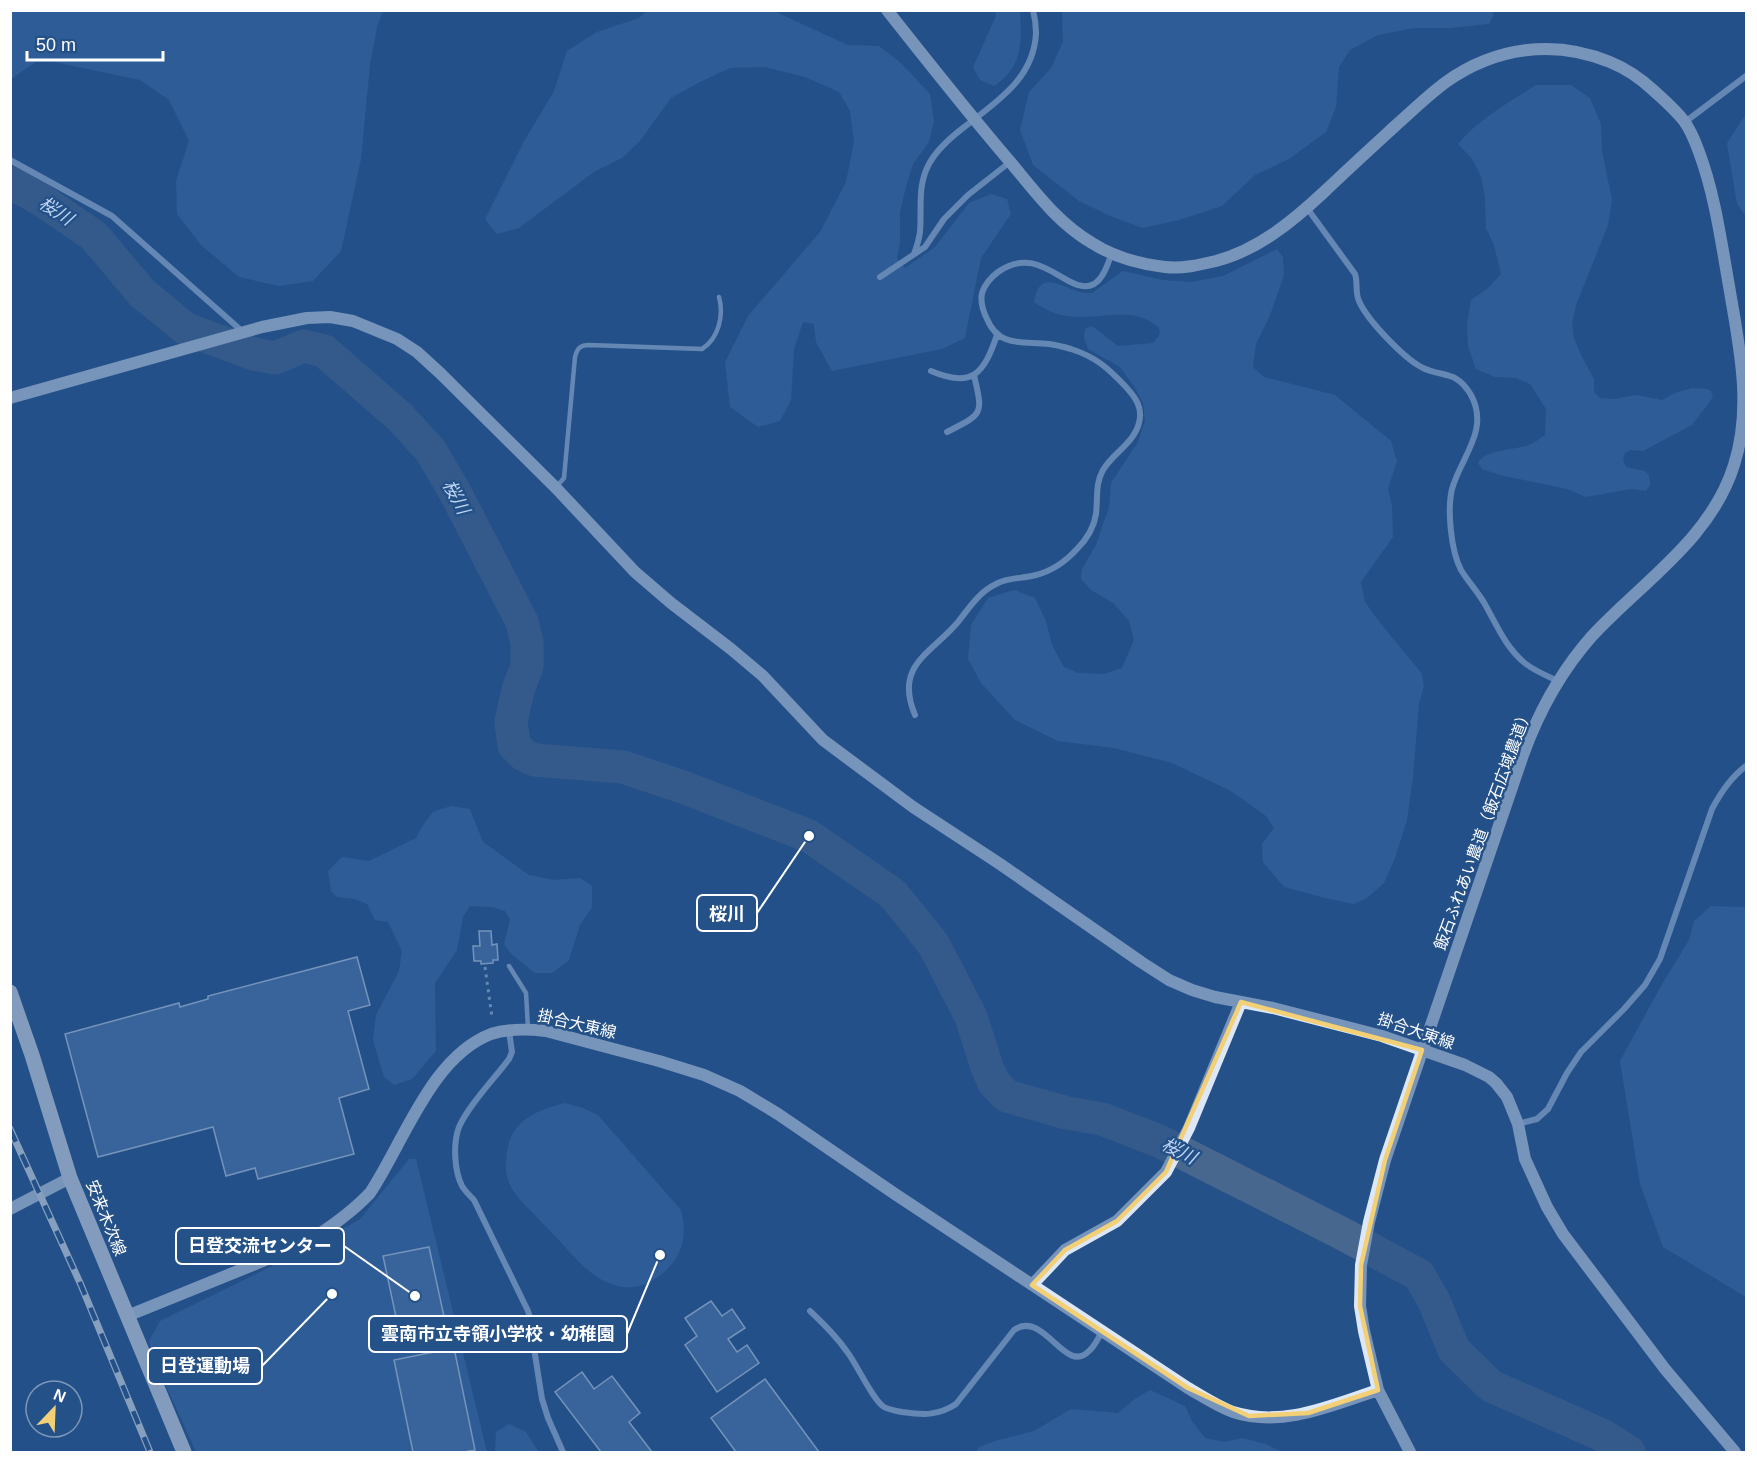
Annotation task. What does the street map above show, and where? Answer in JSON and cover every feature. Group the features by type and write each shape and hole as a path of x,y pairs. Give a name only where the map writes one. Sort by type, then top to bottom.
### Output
{"main road":[{"name":"安来木次線","path":"10,992 70,1178 184,1452"}],"street":[{"name":"飯石ふれあい農道（飯石広域農道）","path":"887,10 1051,210 1092,244 1138,263 1171,268 1198,265 1225,259 1254,246 1281,229 1307,208 1425,99 1449,80 1494,58 1515,52 1535,48 1554,49 1580,53 1622,67 1663,99 1685,122 1696,144 1713,194 1744,377 1745,412 1740,442 1734,468 1702,525 1682,550 1591,638 1558,681 1529,739 1385,1160 1361,1265 1360,1306 1378,1390 1410,1452"},
{"path":"914,254 920,234 923,176 947,140 1002,98 1020,80 1030,58 1036,31 1034,10"},
{"path":"1685,122 1746,76"},
{"path":"10,160 112,216 238,334"},
{"path":"880,277 925,247 944,219 968,195 1010,162"},
{"path":"1307,208 1355,274 1358,300 1362,307 1395,347 1424,368 1456,377 1471,396 1476,409 1476,432 1450,499 1455,553 1462,571 1503,638 1526,664 1558,681"},
{"path":"915,715 908,687 917,662 956,624 977,598 995,584 1049,571 1065,561 1079,547 1089,535 1093,525 1098,480 1104,467 1132,437 1139,421 1138,403 1132,393 1110,369 1098,361 1060,346 1016,343 991,330 982,309 981,297 984,287 1001,270 1013,265 1034,263 1072,284 1084,287 1095,284 1102,277 1112,253"},
{"name":"掛合大東線","path":"10,398 279,323 330,317 352,321 397,339 417,352 440,372 556,488 635,572 763,676 823,740 913,807 1169,980 1215,997 1273,1008 1382,1035 1466,1065 1496,1083 1507,1097 1518,1124 1525,1160 1547,1207 1563,1234 1665,1369 1735,1452"},
{"path":"932,370 954,379 974,375 981,371 997,335"},
{"path":"947,432 971,419 979,409 981,404 974,375"},
{"path":"1518,1124 1537,1119 1548,1109 1581,1052 1645,985 1660,959 1712,809 1720,792 1746,766"},
{"path":"1032,1285 1065,1250 1117,1221 1166,1172 1183,1140 1241,1002"},
{"name":"掛合大東線","path":"127,1316 302,1245 328,1229 357,1207 370,1193 432,1086 462,1051 493,1033 528,1029 546,1031 659,1061 704,1075 740,1090 1102,1332 1188,1388 1232,1411 1266,1418 1284,1417 1308,1413 1378,1390"},
{"path":"509,1030 512,1052 459,1127 455,1154 456,1166 462,1185 474,1200 531,1321 532,1342 542,1399 563,1452"},
{"path":"10,1209 70,1178"},
{"path":"810,1311 832,1332 849,1354 884,1407 921,1415 936,1414 956,1404 1019,1326 1031,1326 1076,1358 1089,1352 1102,1332"}],"lane":[{"path":"556,488 564,478 575,357 579,348 582,345 589,345 702,349 711,342 721,319 722,308 719,297"},
{"path":"509,966 526,993 528,1029"},
{"path":"531,1321 625,1341"}],"path":[{"path":"485,967 492,1017"}],"highlighted area":[{"path":"1241,1002 1422,1050 1385,1160 1361,1265 1360,1306 1378,1390 1308,1413 1249,1416 1188,1388 1032,1285 1065,1250 1117,1221 1166,1172"}],"shaded area":[{"path":"11,10 383,11 377,27 370,64 361,159 341,251 313,281 279,286 239,277 201,245 177,214 176,181 189,141 169,100 140,80 40,59 11,79"},
{"path":"648,10 775,11 848,45 879,46 902,64 930,94 934,121 929,142 913,164 906,187 900,212 900,242 897,258 905,268 935,247 969,203 991,194 1007,199 1011,214 981,258 965,338 942,349 832,371 816,342 814,324 803,322 794,349 791,400 780,421 758,427 730,407 725,362 748,316 820,232 846,182 854,142 850,111 839,92 805,77 765,67 730,68 671,98 640,141 622,158 594,172 519,228 497,234 485,219 523,143 554,91 567,51 597,32 639,18"},
{"path":"995,11 1020,11 1021,33 1019,53 1011,71 994,86 980,80 973,67 996,16"},
{"path":"1062,11 1493,11 1494,14 1489,24 1450,28 1414,28 1378,35 1350,50 1339,67 1336,107 1326,132 1289,159 1255,175 1222,206 1179,220 1142,228 1079,201 1033,165 1020,130 1029,92 1051,68 1063,42"},
{"path":"1536,85 1571,85 1590,98 1601,124 1602,151 1612,200 1608,225 1576,305 1572,323 1574,338 1594,379 1594,392 1600,398 1615,399 1636,395 1662,400 1692,388 1707,389 1713,395 1692,425 1643,451 1631,450 1625,453 1623,459 1626,467 1645,471 1649,475 1650,485 1646,491 1631,489 1586,497 1567,489 1500,475 1482,469 1478,463 1487,455 1529,445 1545,435 1546,409 1530,384 1516,378 1495,377 1476,369 1468,346 1467,324 1471,300 1487,289 1501,274 1494,245 1486,228 1485,198 1481,176 1472,159 1458,144 1485,119"},
{"path":"1746,114 1746,216 1737,204 1727,143"},
{"path":"1277,249 1283,257 1284,275 1269,318 1256,344 1253,367 1264,377 1335,395 1391,441 1397,461 1388,489 1392,506 1393,537 1361,582 1365,602 1422,674 1424,686 1419,703 1407,820 1395,858 1384,883 1367,898 1354,904 1284,887 1263,862 1262,844 1274,828 1266,816 1231,791 1172,763 1114,748 1058,741 1015,720 981,683 968,659 971,625 988,598 1014,590 1035,598 1046,621 1052,645 1064,667 1078,673 1104,674 1122,668 1134,640 1129,621 1113,603 1091,590 1081,579 1082,569 1096,545 1109,507 1111,483 1138,442 1145,421 1143,403 1120,367 1088,349 1084,338 1085,329 1092,326 1118,346 1153,343 1160,334 1159,328 1150,321 1130,315 1078,317 1055,313 1034,302 1040,286 1050,282 1081,292 1092,293 1123,271 1163,280 1191,282 1223,276"},
{"path":"451,806 470,809 483,842 529,875 555,880 580,878 592,886 592,907 580,925 569,960 552,973 535,973 511,954 504,944 510,920 505,911 491,907 470,906 463,917 457,950 435,983 436,1051 412,1079 394,1085 384,1077 373,1040 376,1015 399,971 402,951 388,922 375,920 367,904 355,899 337,897 331,891 328,871 342,857 369,861 416,838 433,812"},
{"path":"1711,906 1746,907 1746,1297 1663,1247 1640,1184 1620,1061 1689,940 1694,921"},
{"path":"565,1103 598,1115 681,1210 684,1225 682,1246 676,1259 667,1270 650,1282 637,1287 623,1287 602,1280 593,1274 521,1201 510,1185 506,1169 507,1149 516,1129 532,1115"},
{"path":"409,1159 416,1159 487,1452 196,1452 153,1357 149,1341 160,1321 321,1242 360,1219"},
{"path":"1150,1390 1185,1406 1192,1421 1205,1438 1225,1442 1242,1438 1266,1444 1282,1452 976,1452 979,1447 995,1441 1034,1431 1071,1409 1118,1413"},
{"path":"509,1424 526,1432 539,1452 495,1452 496,1432"}],"building":[{"path":"479,931 491,931 492,945 497,944 498,960 493,960 493,963 481,964 481,961 474,961 473,946 480,946"},
{"path":"357,957 370,1005 348,1011 369,1089 339,1098 354,1154 258,1179 255,1168 226,1176 213,1127 98,1157 65,1034 179,1003 180,1007 208,999 208,996"},
{"path":"429,1247 448,1335 402,1345 383,1256"},
{"path":"711,1301 722,1316 732,1309 745,1328 728,1339 737,1352 747,1345 759,1363 717,1392 685,1345 697,1336 685,1318"},
{"path":"454,1348 475,1450 413,1452 394,1360"},
{"path":"582,1372 594,1389 612,1376 640,1413 629,1422 652,1452 601,1452 555,1392"},
{"path":"765,1379 819,1452 736,1452 711,1418"}],"waterway":[{"name":"桜川","path":"10,182 43,201 94,236 142,293 186,329 254,354 275,358 304,346 324,351 400,417 431,451 456,494 522,622 527,642 527,666 518,690 511,722 514,745 524,755 535,760 623,767 683,787 809,836 893,894 934,945 971,1017 994,1083 1007,1096 1067,1113 1102,1119 1159,1141 1419,1275 1434,1301 1454,1350 1491,1386 1602,1435 1629,1452"}],"railway":[{"path":"10,1129 81,1285 150,1452"}],"place":[{"name":"桜川","path":"809,836"},
{"name":"雲南市立寺領小学校・幼稚園","path":"660,1255"},
{"name":"日登運動場","path":"332,1294"},
{"name":"日登交流センター","path":"415,1296"}]}
